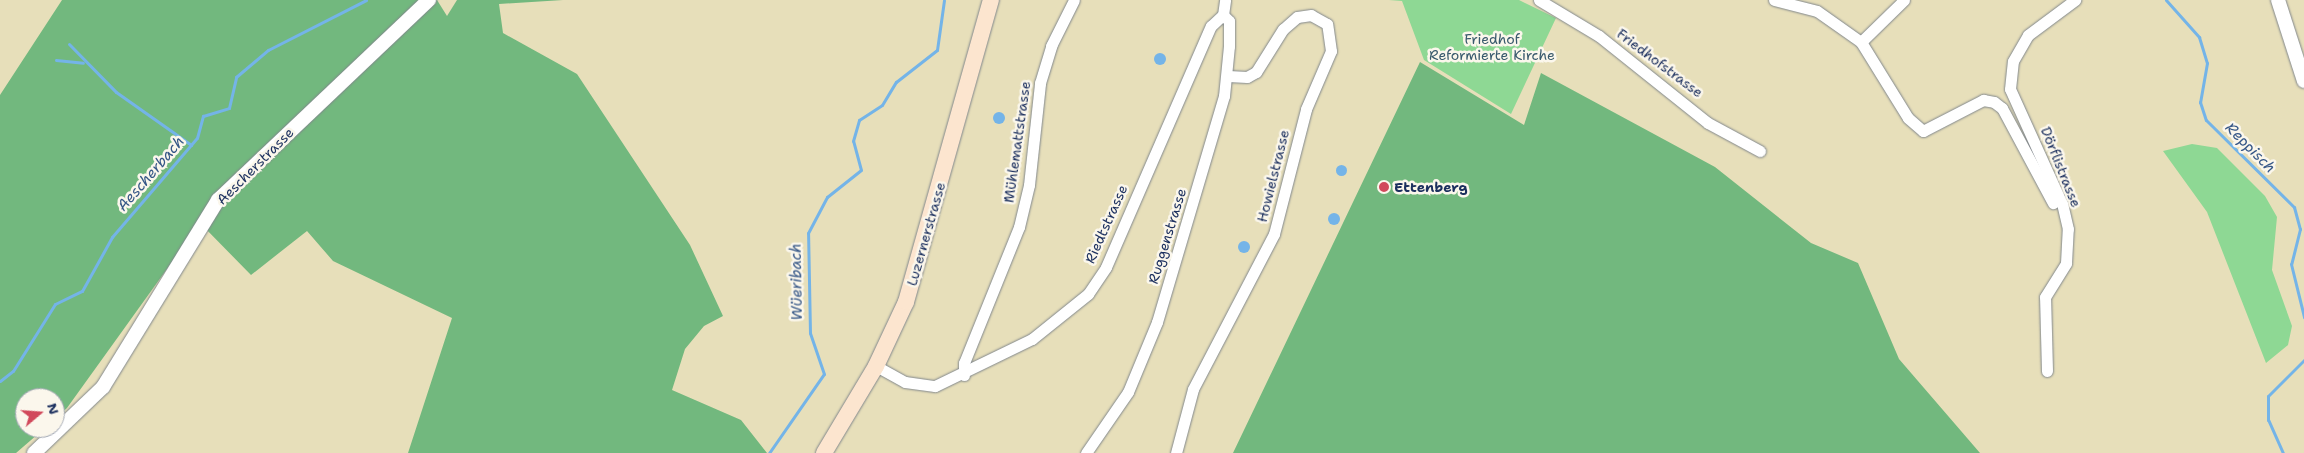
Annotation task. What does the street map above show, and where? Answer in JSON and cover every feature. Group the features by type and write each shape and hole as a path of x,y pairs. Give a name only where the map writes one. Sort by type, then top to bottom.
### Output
{"main road":[{"name":"Luzernerstrasse","path":"824,453 876,366 919,266 991,0"}],"street":[{"name":"Aescherstrasse","path":"34,453 103,387 218,200 429,0"},
{"name":"Mühlemattstrasse","path":"964,375 964,363 1019,227 1029,185 1040,83 1050,46 1074,0"},
{"path":"1223,15 1225,0"},
{"name":"Friedhofstrasse","path":"1539,0 1599,36 1708,123 1760,151"},
{"path":"1774,0 1817,11 1861,42 1908,118 1923,131 1930,131 1983,100 1994,102 2002,108 2053,203"},
{"path":"1861,42 1904,0"},
{"name":"Dörflistrasse","path":"2047,371 2045,297 2066,263 2068,229 2062,204 2010,89 2013,61 2028,35 2075,0"},
{"path":"2278,0 2304,81"},
{"name":"Riedtstrasse","path":"876,366 916,385 935,386 964,375 1032,339 1088,294 1106,268 1211,26 1223,15"},
{"name":"Ruggenstrasse","path":"1086,453 1128,392 1156,322 1228,76 1229,21 1223,15"},
{"name":"Howielstrasse","path":"1176,453 1193,389 1274,234 1306,110 1331,51 1327,24 1311,15 1297,16 1283,29 1256,72 1247,77 1228,76"}],"green space":[{"path":"62,0 437,0 447,16 457,0 563,0 499,4 503,33 577,74 690,245 723,316 704,326 685,349 672,390 741,420 767,453 408,453 452,318 333,261 307,231 251,275 200,223 65,410 65,388 15,388 15,438 33,438 16,453 0,453 0,95"},
{"name":"Friedhof Reformierte Kirche","path":"1389,0 1519,0 1556,18 1511,114 1424,60 1402,1"},
{"path":"1420,62 1524,125 1541,73 1715,167 1811,243 1858,263 1899,359 1980,453 1233,453"},
{"path":"2192,144 2217,148 2265,196 2277,217 2272,270 2292,326 2288,345 2266,363 2207,212 2163,151"}],"water":[{"path":"1158,53 1162,53 1166,59 1162,65 1158,65 1154,61 1154,57"},
{"path":"999,112 1005,118 999,124 993,118"},
{"path":"1341,164 1347,170 1341,176 1335,170"},
{"path":"1334,213 1340,219 1334,225 1328,219"},
{"path":"1242,241 1246,241 1250,247 1246,253 1242,253 1238,249 1238,245"}],"waterway":[{"name":"Aescherbach","path":"0,381 13,371 55,304 82,291 112,237 197,138 203,116 229,108 236,77 268,50 366,0"},
{"name":"Wüeribach","path":"769,453 824,374 810,333 808,233 827,197 861,170 853,141 859,120 882,105 896,82 937,50 944,0"},
{"name":"Reppisch","path":"2166,0 2199,37 2207,63 2200,102 2206,120 2294,207 2300,229 2291,264 2304,317"},
{"path":"69,44 116,92 191,145"},
{"path":"56,60 83,63"},
{"name":"Reppisch","path":"2283,453 2268,420 2268,396 2304,360"}],"place":[{"name":"Ettenberg","path":"1384,187"}]}
